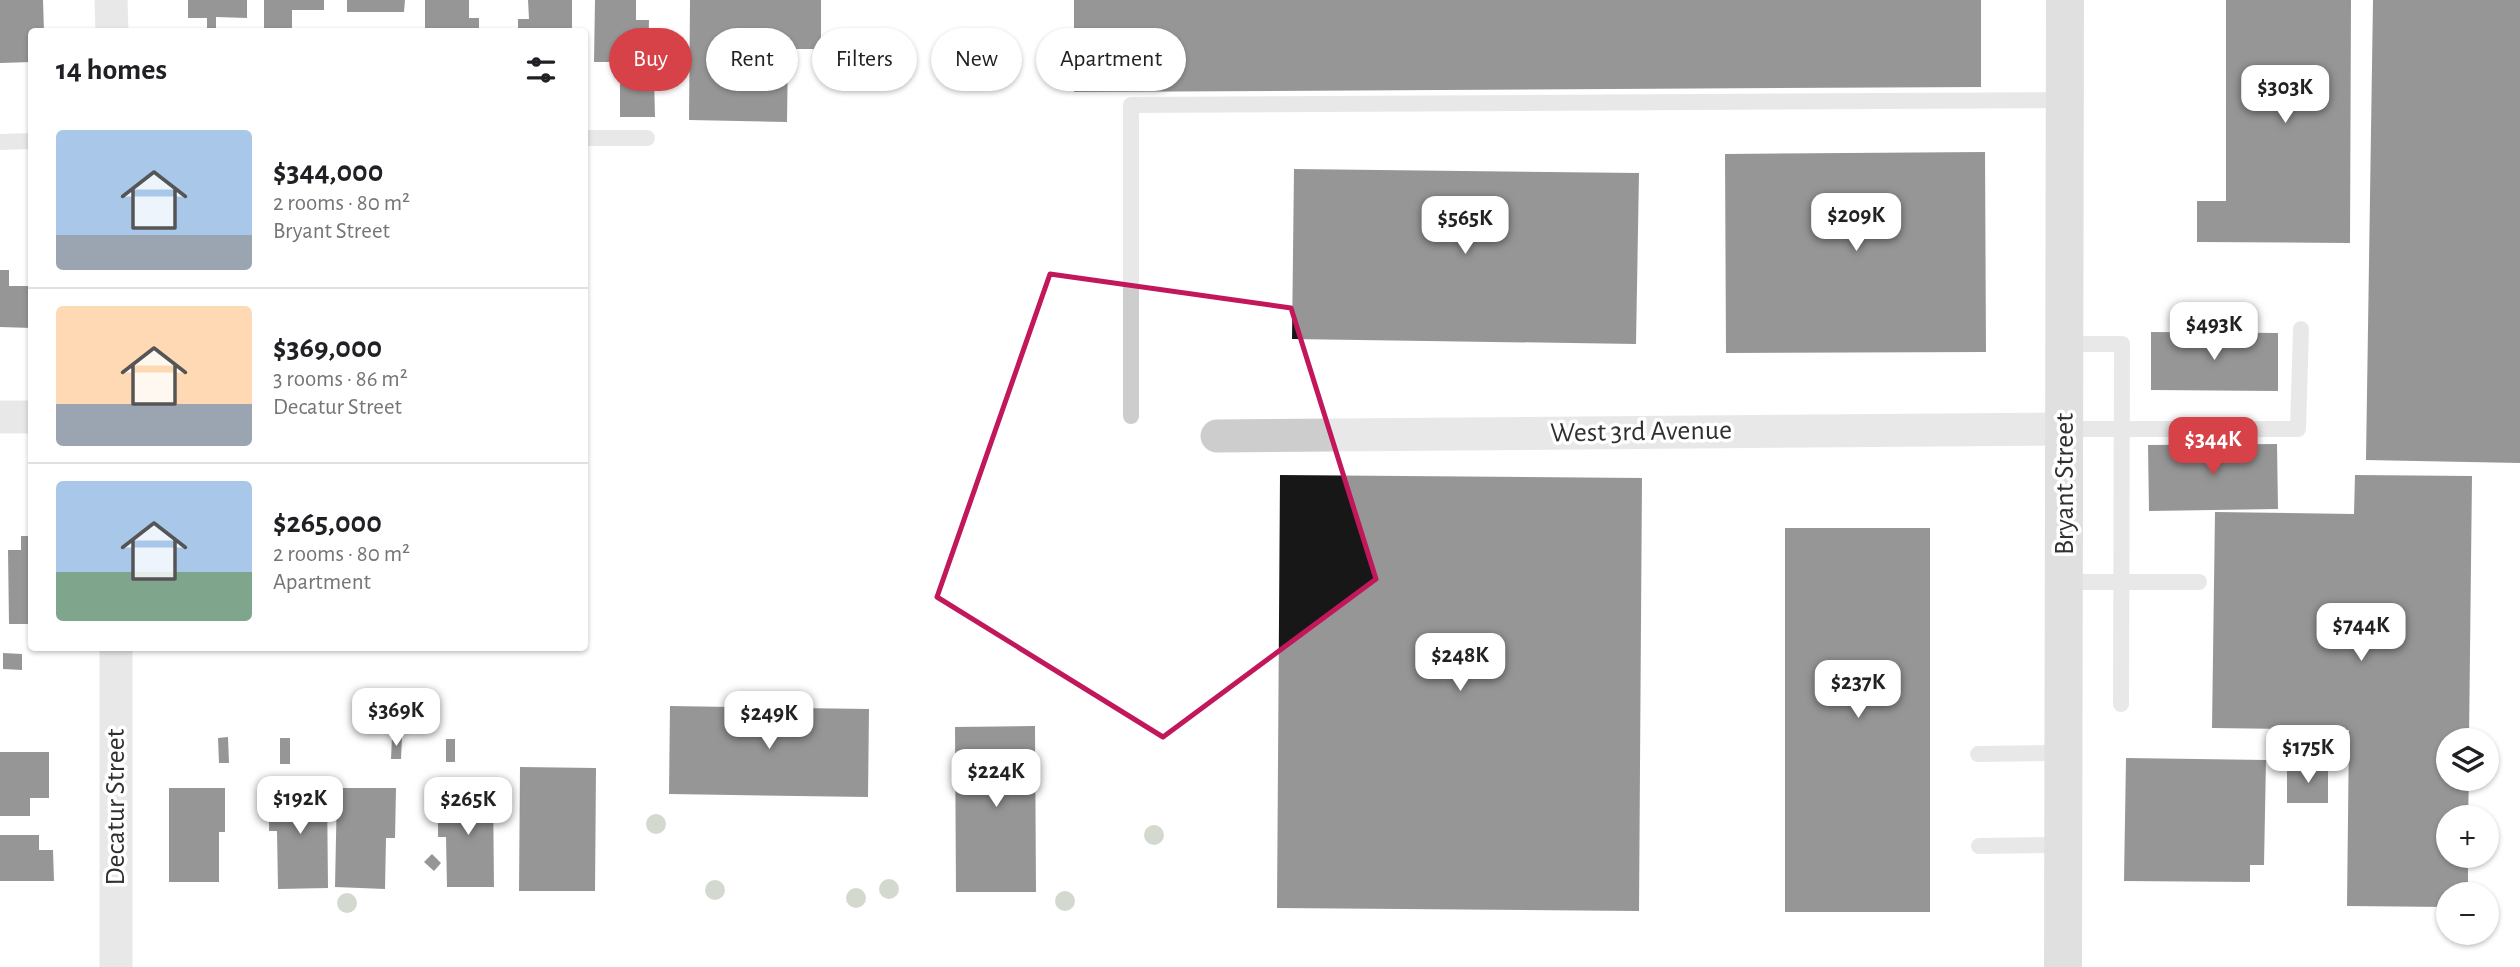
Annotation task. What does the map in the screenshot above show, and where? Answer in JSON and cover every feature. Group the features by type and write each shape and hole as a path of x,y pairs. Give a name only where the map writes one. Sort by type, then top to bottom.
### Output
{"street":[{"path":"111,0 112,28"},
{"name":"Bryant Street","path":"2063,967 2065,0"},
{"path":"0,417 28,417"},
{"name":"West 3rd Avenue","path":"1217,436 2065,429"},
{"name":"Decatur Street","path":"116,651 116,967"}],"lane":[{"path":"1131,416 1131,104 2065,100"},
{"path":"588,138 647,138"},
{"path":"0,142 28,141"},
{"path":"2065,429 2298,429 2301,329"},
{"path":"2065,344 2122,344 2121,704"},
{"path":"2065,582 2199,582"},
{"path":"1978,754 2064,753"},
{"path":"1979,846 2063,845"}],"highlighted area":[{"path":"1050,274 1291,308 1376,579 1163,737 937,597"}],"building":[{"path":"0,0 43,0 44,28 28,28 28,62 0,63"},
{"path":"188,0 247,0 247,18 216,17 216,28 207,28 207,18 188,18"},
{"path":"264,0 324,0 324,10 292,10 292,28 264,28"},
{"path":"347,0 405,0 404,12 347,12"},
{"path":"425,0 469,0 469,18 479,18 479,28 425,28"},
{"path":"528,0 572,0 572,28 518,28 518,19 529,19"},
{"path":"595,0 636,0 636,20 649,20 649,28 609,28 609,62 594,62"},
{"path":"690,0 821,0 821,28 812,28 812,49 798,49 798,28 706,28 706,91 787,91 787,122 689,120 689,91 692,91 692,28 690,28"},
{"path":"1074,0 1981,0 1981,87 1074,92 1186,91 1186,28 1074,28"},
{"path":"2226,0 2351,0 2350,243 2197,242 2197,201 2226,201"},
{"path":"2373,0 2520,0 2520,463 2366,460"},
{"path":"620,91 654,91 655,117 620,117"},
{"path":"1985,152 1986,352 1726,353 1725,154"},
{"path":"1294,169 1639,173 1636,344 1292,339"},
{"path":"0,270 9,270 9,286 28,286 28,328 0,327"},
{"path":"2151,332 2278,333 2278,391 2151,390"},
{"path":"2277,444 2278,509 2149,511 2148,445"},
{"path":"1280,475 1642,478 1639,911 1277,908"},
{"path":"2355,475 2472,476 2469,728 2436,728 2436,791 2469,791 2468,805 2436,805 2436,868 2468,868 2468,882 2436,882 2436,907 2347,906 2349,730 2212,728 2215,512 2354,514"},
{"path":"1785,528 1930,528 1930,912 1785,912"},
{"path":"21,536 28,536 28,624 9,624 8,550 21,550"},
{"path":"3,653 22,654 22,670 3,669"},
{"path":"670,706 869,709 868,797 669,794"},
{"path":"1035,726 1036,892 956,892 955,727"},
{"path":"392,736 402,737 401,759 391,759"},
{"path":"228,737 229,763 219,763 218,738"},
{"path":"280,738 290,738 290,764 280,764"},
{"path":"446,739 455,739 455,762 446,762"},
{"path":"0,752 49,752 49,798 30,798 30,816 0,816"},
{"path":"2126,758 2266,760 2264,865 2250,865 2250,882 2124,881"},
{"path":"520,767 596,768 595,891 519,891"},
{"path":"2287,767 2328,767 2328,803 2287,803"},
{"path":"169,788 225,788 225,832 219,832 219,882 169,882"},
{"path":"269,788 327,788 328,888 278,889 277,831 269,831"},
{"path":"337,788 396,788 395,838 386,838 385,889 335,887"},
{"path":"438,790 493,790 494,887 447,887 446,837 438,837"},
{"path":"0,835 39,835 39,850 53,850 54,881 0,881"},
{"path":"432,854 441,863 434,871 424,862"}]}
